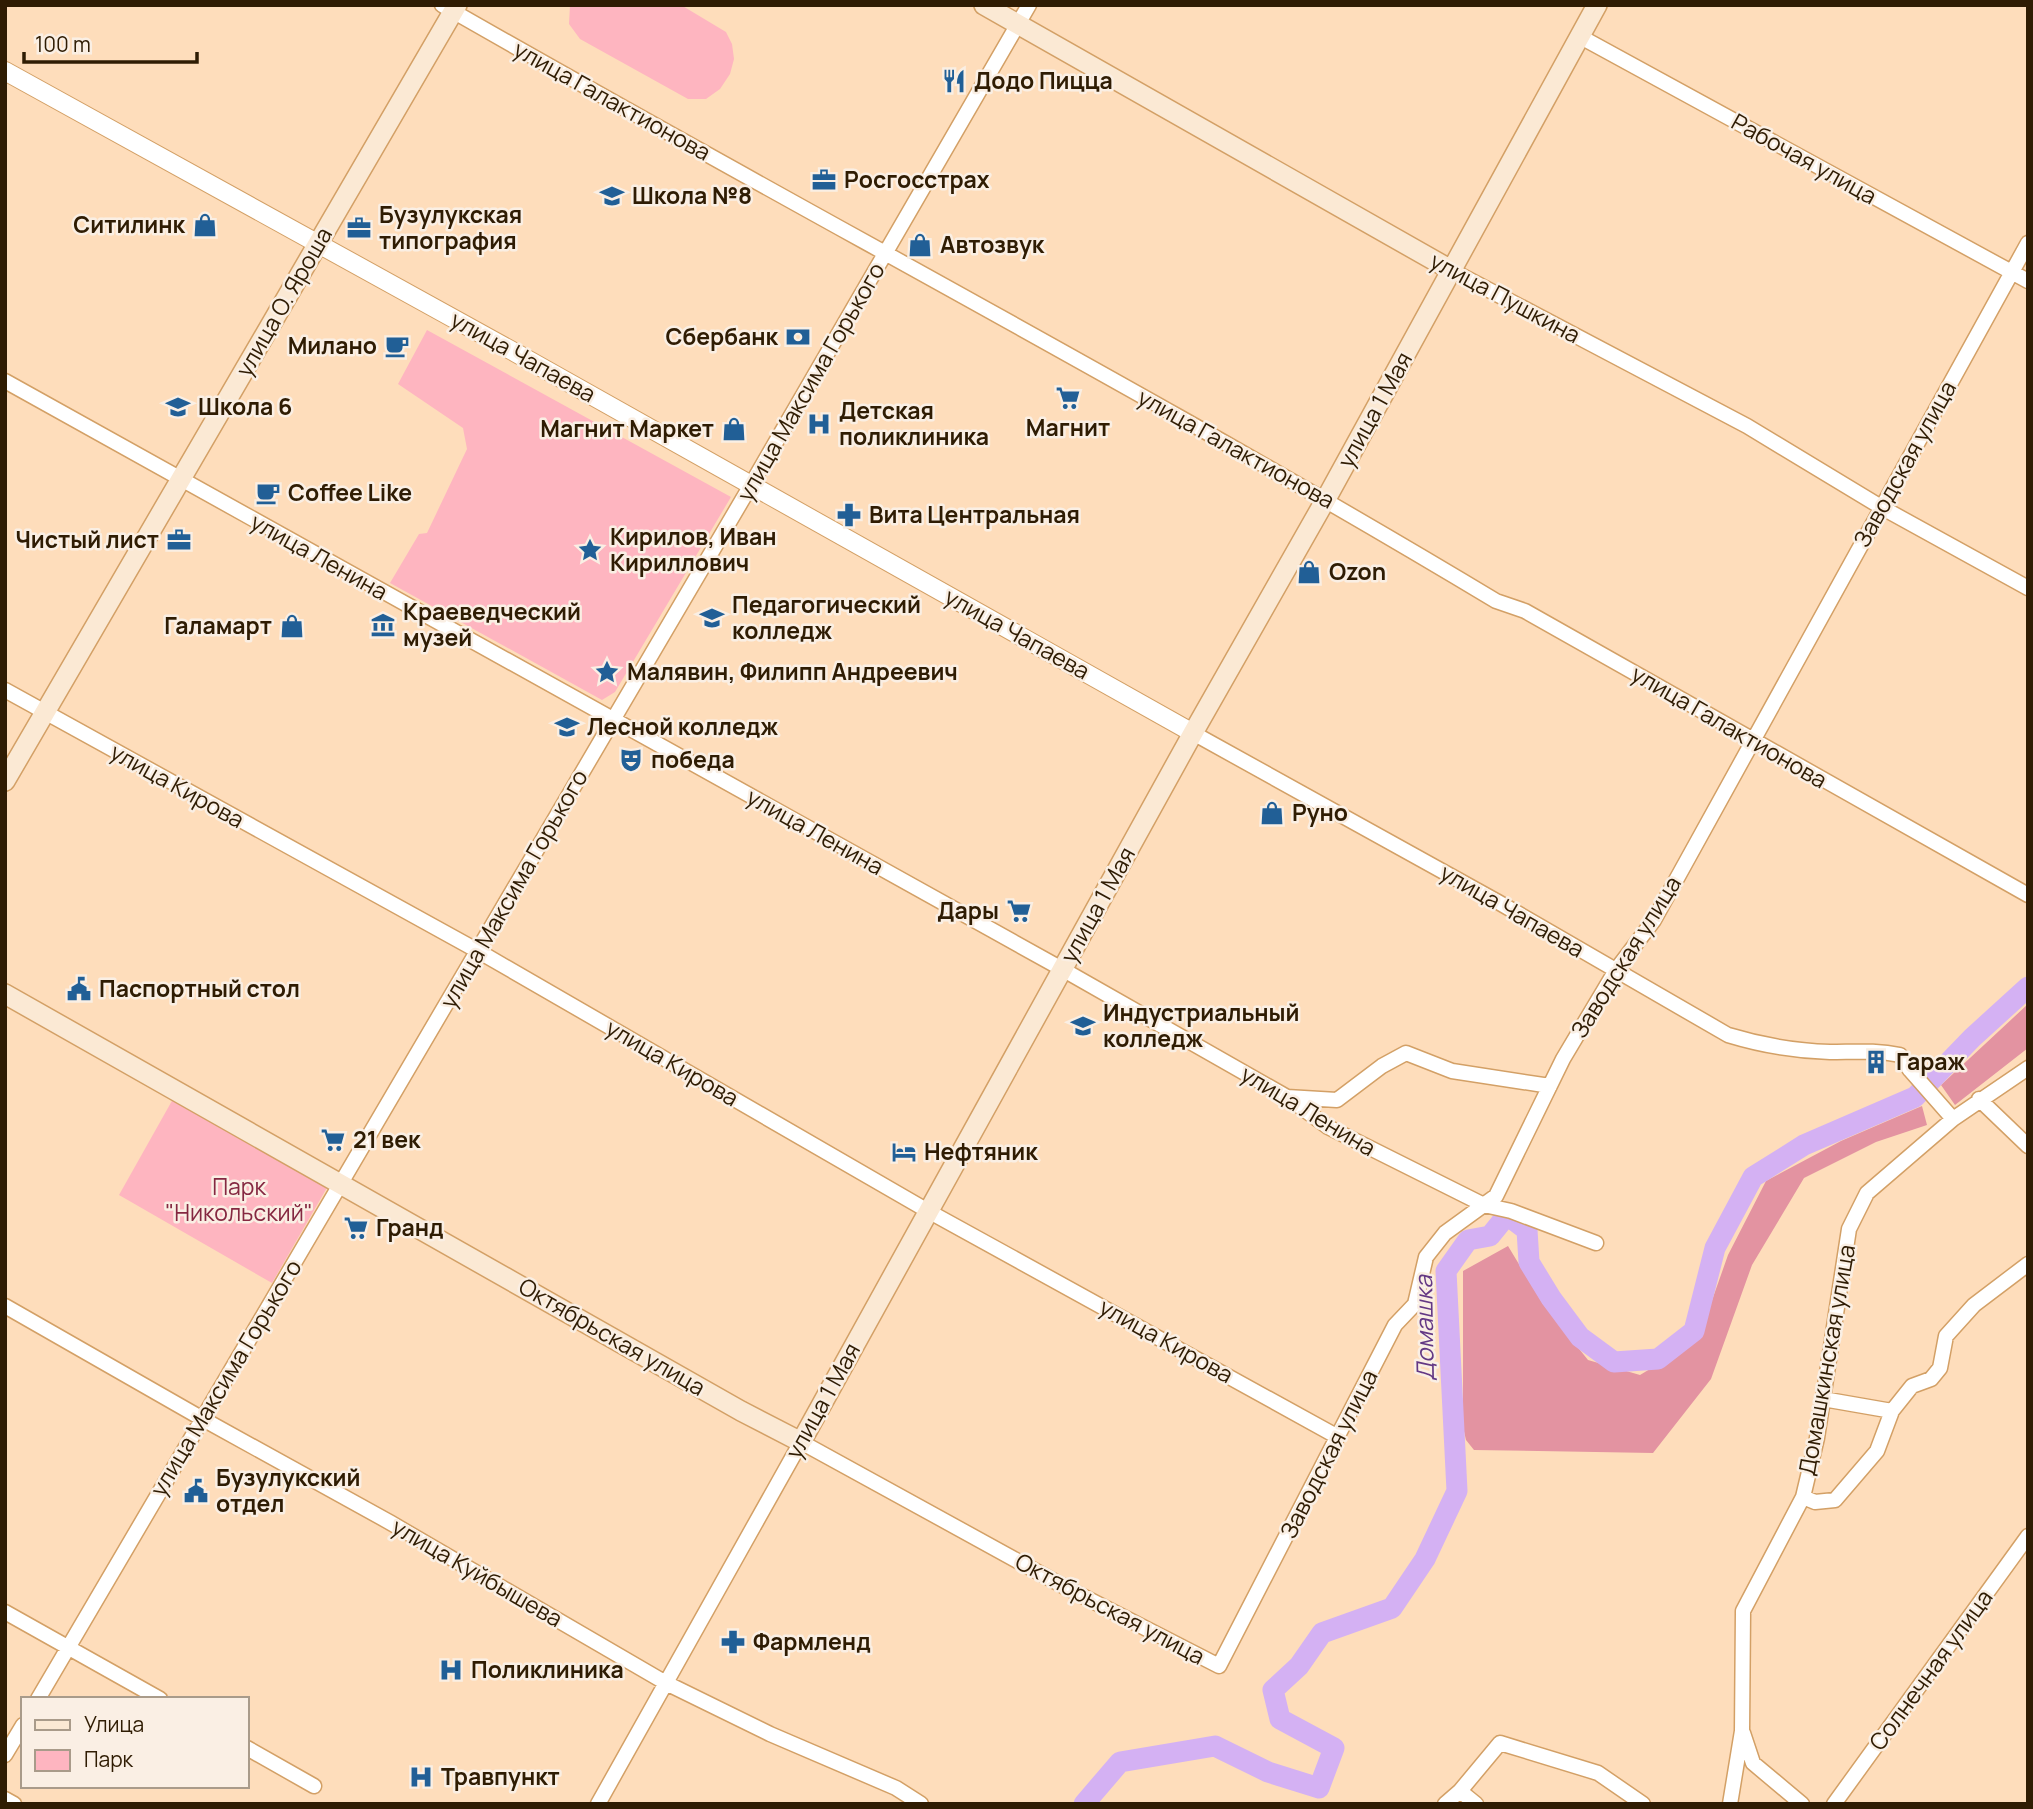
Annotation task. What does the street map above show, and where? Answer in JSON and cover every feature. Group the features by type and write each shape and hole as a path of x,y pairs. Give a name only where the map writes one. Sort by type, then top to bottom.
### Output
{"main road":[{"name":"улица Пушкина","path":"984,5 1451,270"},
{"name":"улица 1 Мая","path":"800,1442 1193,733 1326,499 1597,5"},
{"name":"улица О. Яроша","path":"5,781 182,480 451,7"},
{"name":"Октябрьская улица","path":"5,993 800,1442"}],"street":[{"name":"улица Максима Горького","path":"39,1697 751,485 1029,5"},
{"name":"улица Галактионова","path":"451,7 885,255 987,309 1326,499 1496,601 1525,611 2028,895"},
{"name":"Рабочая улица","path":"1579,36 2028,281"},
{"name":"улица Чапаева","path":"5,71 1486,895 1728,1035 1767,1047 1829,1052 1882,1051 1900,1055 1953,1119"},
{"name":"Заводская улица","path":"1224,1660 1395,1325 1415,1304 1426,1257 1445,1233 1496,1196 1563,1059 1616,970 1654,920 2028,243"},
{"name":"улица Пушкина","path":"1451,270 1747,426 1881,507 2028,588"},
{"name":"улица Ленина","path":"5,381 1062,969 1287,1097 1328,1127 1483,1205 1511,1211 1595,1244"},
{"name":"улица Кирова","path":"5,690 478,951 928,1211 1338,1437"},
{"path":"1287,1097 1337,1100 1382,1066 1406,1053 1452,1071 1550,1086"},
{"name":"Домашкинская улица","path":"1730,1804 1742,1731 1743,1611 1804,1497 1823,1399 1849,1229 1867,1193 1953,1119 2028,1068"},
{"path":"1979,1099 2028,1146"},
{"path":"1804,1497 1815,1502 1835,1500 1877,1451 1892,1411 1912,1386 1931,1379 1940,1368 1946,1336 1975,1305 2028,1264"},
{"name":"улица Куйбышева","path":"5,1306 391,1523 666,1683 770,1734 896,1788 920,1804"},
{"path":"1823,1399 1892,1411"},
{"name":"Октябрьская улица","path":"800,1442 1065,1587 1219,1666 1224,1660"},
{"name":"улица 1 Мая","path":"598,1804 800,1442"},
{"name":"Солнечная улица","path":"1835,1804 2028,1536"},
{"path":"5,1612 156,1697"},
{"path":"5,1755 21,1728"},
{"path":"1742,1731 1753,1763 1802,1804"},
{"path":"1445,1804 1460,1791 1500,1743 1598,1773 1643,1804"},
{"path":"248,1749 314,1786"},
{"path":"1460,1791 1476,1804"},
{"path":"5,1799 14,1804"}],"green space":[{"path":"570,5 681,5 726,32 732,44 734,59 730,74 720,89 706,99 688,99 580,39 569,24"},
{"path":"427,330 731,497 615,692 602,700 390,583 419,534 427,533 467,449 463,428 398,384"},
{"name":"Парк \"Никольский\"","path":"173,1099 328,1186 272,1283 119,1195"}],"shaded area":[{"path":"2028,1004 2028,1048 1955,1105 1941,1085"},
{"path":"1922,1106 1927,1125 1876,1142 1804,1178 1752,1265 1711,1379 1653,1453 1474,1450 1466,1440 1463,1427 1463,1271 1508,1246 1543,1304 1588,1360 1640,1375 1698,1340 1728,1255 1766,1181 1841,1141"}],"waterway":[{"name":"Домашка","path":"1084,1804 1120,1762 1215,1746 1268,1772 1319,1788 1334,1748 1280,1719 1273,1690 1299,1666 1322,1633 1392,1608 1425,1559 1457,1491 1446,1271 1468,1240 1490,1236 1507,1215 1527,1230 1529,1262 1580,1337 1614,1362 1658,1359 1694,1331 1715,1248 1753,1177 1804,1145 1915,1097 1972,1038 2028,987"}],"place":[{"name":"Додо Пицца","path":"954,81"},
{"name":"Росгосстрах","path":"824,180"},
{"name":"Школа №8","path":"612,196"},
{"name":"Ситилинк","path":"205,225"},
{"name":"Бузулукская типография","path":"359,228"},
{"name":"Автозвук","path":"920,245"},
{"name":"Сбербанк","path":"798,337"},
{"name":"Милано","path":"397,346"},
{"name":"Магнит","path":"1068,398"},
{"name":"Школа 6","path":"178,407"},
{"name":"Детская поликлиника","path":"819,424"},
{"name":"Магнит Маркет","path":"734,429"},
{"name":"Coffee Like","path":"268,493"},
{"name":"Вита Центральная","path":"849,515"},
{"name":"Чистый лист","path":"179,540"},
{"name":"Кирилов, Иван Кириллович","path":"590,550"},
{"name":"Ozon","path":"1309,572"},
{"name":"Педагогический колледж","path":"712,618"},
{"name":"Краеведческий музей","path":"383,625"},
{"name":"Галамарт","path":"292,626"},
{"name":"Малявин, Филипп Андреевич","path":"607,672"},
{"name":"Лесной колледж","path":"567,727"},
{"name":"победа","path":"631,760"},
{"name":"Руно","path":"1272,813"},
{"name":"Дары","path":"1019,911"},
{"name":"Паспортный стол","path":"79,989"},
{"name":"Индустриальный колледж","path":"1083,1026"},
{"name":"Гараж","path":"1876,1062"},
{"name":"21 век","path":"333,1140"},
{"name":"Нефтяник","path":"904,1152"},
{"name":"Гранд","path":"356,1228"},
{"name":"Бузулукский отдел","path":"196,1491"},
{"name":"Фармленд","path":"733,1642"},
{"name":"Поликлиника","path":"451,1670"},
{"name":"Травпункт","path":"421,1777"}]}
